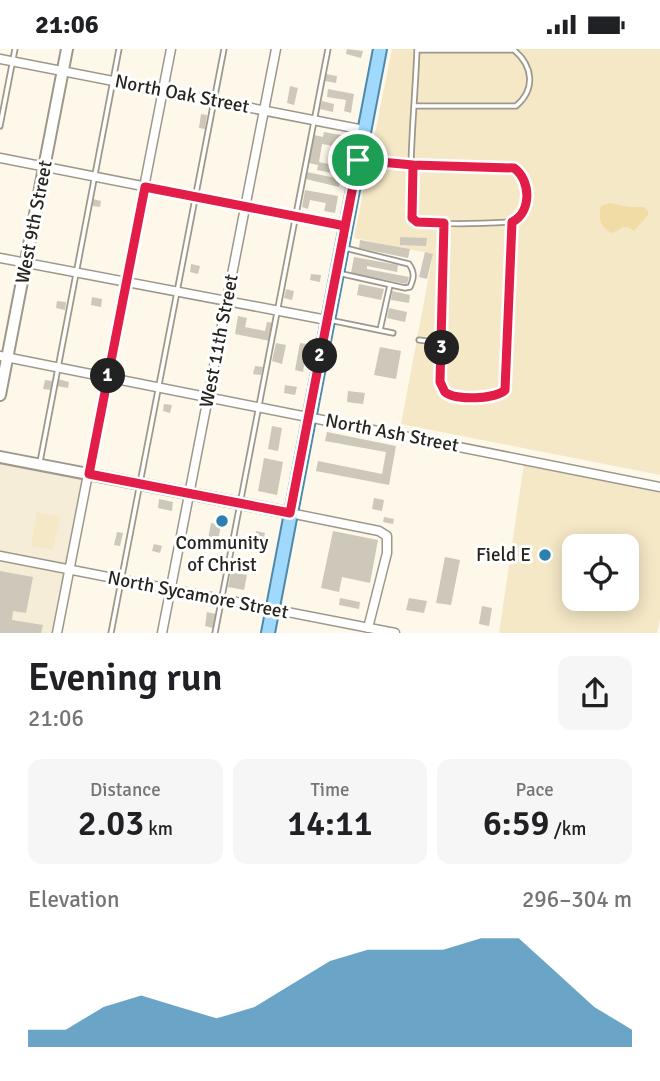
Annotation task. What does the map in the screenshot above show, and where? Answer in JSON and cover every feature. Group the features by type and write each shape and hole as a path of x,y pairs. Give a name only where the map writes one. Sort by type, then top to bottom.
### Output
{"main road":[{"path":"268,633 380,49"}],"street":[{"name":"West 9th Street","path":"0,395 4,357 26,263 67,49"},
{"path":"57,633 171,49"},
{"name":"West 11th Street","path":"162,633 276,49"},
{"name":"North Oak Street","path":"0,59 364,130"},
{"path":"0,159 345,226"},
{"path":"0,257 327,320"},
{"name":"North Ash Street","path":"4,357 660,487"},
{"path":"0,457 379,531 387,536 387,553 368,628"},
{"name":"North Sycamore Street","path":"0,556 396,633"}],"lane":[{"path":"0,126 15,49"},
{"path":"39,464 119,49"},
{"path":"111,633 224,49"},
{"path":"215,633 328,49"},
{"path":"358,160 413,165 514,168 521,173 527,195 524,208 517,219 512,222 444,223 417,222 412,218 413,165 415,106 417,49 514,50 525,59 530,71 530,88 516,107 415,106"},
{"path":"444,223 440,382 444,391 453,396 494,397 505,390 512,222"},
{"path":"336,273 410,287 414,271 409,264 341,247"},
{"path":"380,330 390,285"},
{"path":"327,320 393,333"},
{"path":"419,340 442,343"}],"shaded area":[{"path":"392,49 660,49 660,475 401,424 433,254 354,238"},
{"path":"610,203 644,207 648,215 634,231 626,227 613,233 605,228 600,218 601,206"},
{"path":"0,464 82,479 53,633 0,633"},
{"path":"524,464 660,493 660,619 657,633 499,633"},
{"path":"37,512 60,517 53,550 31,546"}],"building":[{"path":"347,49 363,51 361,58 346,54"},
{"path":"326,74 337,76 336,83 325,81"},
{"path":"290,86 298,88 294,105 287,103"},
{"path":"328,89 354,94 351,113 344,111 346,100 327,97"},
{"path":"322,101 334,104 333,112 320,109"},
{"path":"201,114 207,115 205,129 199,128"},
{"path":"324,132 352,137 349,149 322,144 319,162 347,168 346,176 317,170 318,165 309,163 314,135 323,137"},
{"path":"307,172 340,179 339,187 306,179"},
{"path":"305,190 338,196 335,213 324,211 326,203 310,200 308,209 302,207"},
{"path":"93,199 101,201 100,207 92,206"},
{"path":"400,237 427,238 426,246 400,245"},
{"path":"360,240 410,249 408,258 359,248"},
{"path":"425,252 433,254 427,279 419,277"},
{"path":"354,257 398,265 397,272 367,266 367,269 409,277 407,284 351,273"},
{"path":"191,264 200,266 198,274 190,272"},
{"path":"311,274 321,275 320,282 310,280"},
{"path":"359,284 384,289 381,300 357,295"},
{"path":"286,289 294,291 292,300 284,298"},
{"path":"392,291 410,295 409,303 391,300"},
{"path":"92,297 102,299 101,307 91,305"},
{"path":"57,301 66,302 65,310 56,308"},
{"path":"389,308 407,312 405,322 387,318"},
{"path":"238,316 247,318 245,327 265,331 267,322 274,323 270,341 235,334"},
{"path":"276,343 286,345 282,364 272,361"},
{"path":"300,343 308,344 303,372 295,370"},
{"path":"380,347 401,351 396,379 374,375"},
{"path":"255,366 263,367 261,375 253,374"},
{"path":"58,379 69,382 68,388 57,386"},
{"path":"45,380 52,381 51,390 43,389"},
{"path":"285,385 297,387 295,395 284,393"},
{"path":"348,391 365,393 363,404 347,402"},
{"path":"164,404 172,405 170,413 163,411"},
{"path":"272,426 282,428 278,451 268,449"},
{"path":"327,432 396,446 389,485 316,471 318,461 382,474 386,452 325,441"},
{"path":"264,458 283,462 277,495 258,491"},
{"path":"374,498 384,500 382,511 372,509"},
{"path":"159,499 173,502 172,511 158,508"},
{"path":"384,517 394,519 393,524 383,522"},
{"path":"211,523 221,525 217,546 207,544"},
{"path":"256,531 265,533 262,547 254,545"},
{"path":"333,531 378,540 370,583 342,577 339,592 321,588"},
{"path":"117,532 123,533 120,546 114,545"},
{"path":"154,544 162,546 160,553 152,551"},
{"path":"445,557 460,560 451,605 436,603"},
{"path":"0,571 33,577 26,613 13,611 12,620 43,625 41,633 0,633"},
{"path":"231,572 247,575 244,590 228,587"},
{"path":"340,598 360,602 359,609 339,605"},
{"path":"409,598 427,601 424,613 406,610"},
{"path":"482,606 492,608 489,626 479,624"},
{"path":"207,612 216,614 213,628 205,626"}],"place":[{"name":"Community of Christ","path":"222,521"},
{"name":"Field E","path":"545,555"}],"route":[{"path":"358,160 345,226 145,187 89,474 290,513 358,160 413,165 412,218 417,222 444,223 440,382 444,391 453,396 494,397 502,394 507,383 512,222 524,208 527,195 521,173 514,168 413,165 358,160"}]}
